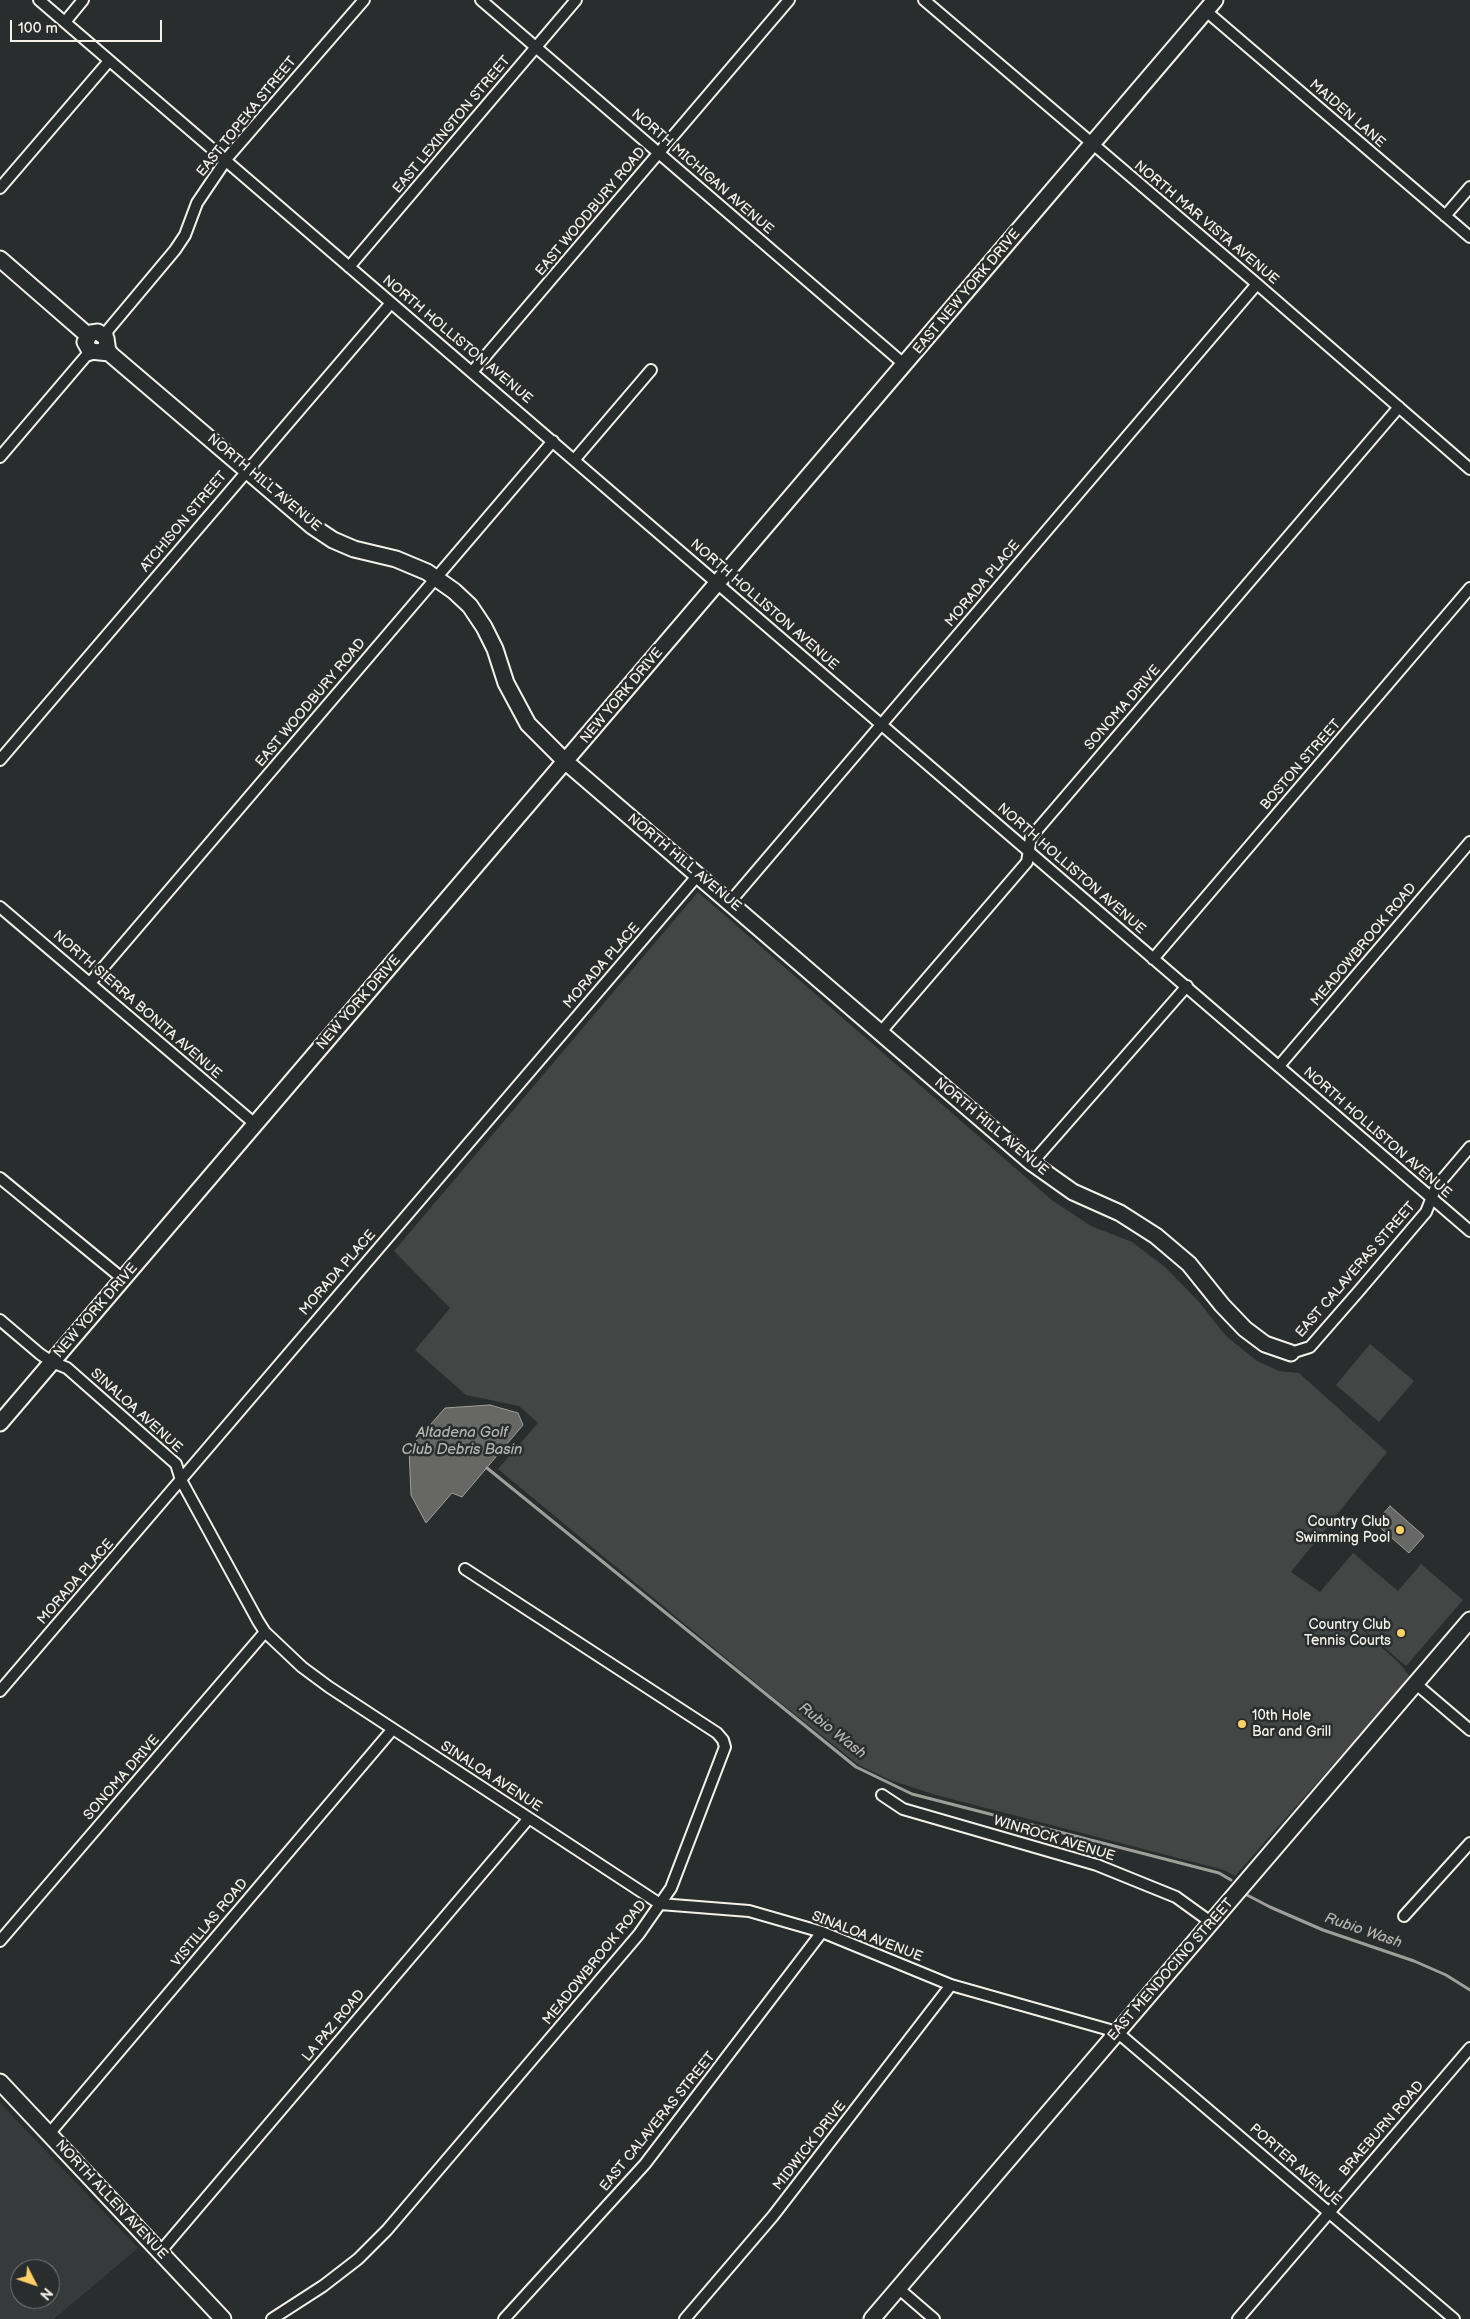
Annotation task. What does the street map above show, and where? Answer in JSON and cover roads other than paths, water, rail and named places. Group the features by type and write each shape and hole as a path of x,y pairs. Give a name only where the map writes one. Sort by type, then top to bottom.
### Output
{"street":[{"name":"NORTH HOLLISTON AVENUE","path":"39,0 575,459 1470,1231"},
{"path":"64,22 83,0"},
{"name":"EAST TOPEKA STREET","path":"0,457 175,250 185,235 196,203 226,162 364,0"},
{"name":"NORTH MICHIGAN AVENUE","path":"481,0 905,365"},
{"name":"EAST LEXINGTON STREET","path":"349,267 576,0"},
{"name":"EAST WOODBURY ROAD","path":"472,372 789,0"},
{"name":"NORTH MAR VISTA AVENUE","path":"930,2 1093,145 1258,284 1470,469"},
{"name":"EAST NEW YORK DRIVE","path":"718,584 1211,6"},
{"name":"MAIDEN LANE","path":"1211,6 1470,237"},
{"path":"0,188 109,61"},
{"path":"1445,216 1470,186"},
{"name":"NORTH HILL AVENUE","path":"0,259 312,526 333,540 354,549 396,559 436,578 470,606 484,626 519,709 528,724 566,762 1032,1163 1073,1192 1120,1213 1156,1236 1189,1264 1222,1305 1245,1328 1265,1344 1291,1353"},
{"name":"MORADA PLACE","path":"730,902 1258,284"},
{"name":"ATCHISON STREET","path":"0,760 391,303"},
{"path":"575,459 651,370"},
{"name":"SONOMA DRIVE","path":"880,1032 1027,862 1031,837 1399,407"},
{"name":"EAST WOODBURY ROAD","path":"90,983 553,441"},
{"name":"NEW YORK DRIVE","path":"0,1423 718,584"},
{"name":"BOSTON STREET","path":"1154,959 1470,588"},
{"name":"MEADOWBROOK ROAD","path":"1279,1066 1470,842"},
{"name":"MORADA PLACE","path":"0,1691 698,875"},
{"name":"NORTH SIERRA BONITA AVENUE","path":"0,907 175,1058 255,1124"},
{"path":"1032,1163 1187,986"},
{"name":"EAST CALAVERAS STREET","path":"1291,1353 1310,1347 1426,1212 1436,1187 1470,1147"},
{"path":"0,1178 123,1279"},
{"name":"SINALOA AVENUE","path":"0,1320 52,1362 67,1368 176,1464 181,1480 265,1632 322,1682 392,1730 660,1904 749,1911 822,1932 951,1985 1117,2032"},
{"name":"MEADOWBROOK ROAD","path":"272,2319 323,2286 358,2259 388,2230 639,1934 671,1888 725,1747 723,1740 717,1733 465,1569"},
{"name":"EAST MENDOCINO STREET","path":"872,2319 1470,1620"},
{"name":"SONOMA DRIVE","path":"0,1941 265,1632"},
{"path":"1416,1684 1470,1730"},
{"name":"VISTILLAS ROAD","path":"49,2134 392,1730"},
{"name":"WINROCK AVENUE","path":"882,1795 903,1809 1096,1865 1176,1897 1212,1923"},
{"name":"LA PAZ ROAD","path":"160,2252 529,1818"},
{"path":"1404,1916 1470,1843"},
{"name":"EAST CALAVERAS STREET","path":"504,2319 645,2164 822,1932"},
{"name":"MIDWICK DRIVE","path":"685,2319 773,2216 951,1985"},
{"name":"PORTER AVENUE","path":"1117,2032 1454,2319"},
{"name":"BRAEBURN ROAD","path":"1238,2319 1470,2048"},
{"name":"NORTH ALLEN AVENUE","path":"0,2082 223,2319"},
{"path":"898,2288 934,2319"}],"water":[{"name":"Altadena Golf Club Debris Basin","path":"490,1405 518,1413 523,1425 462,1497 452,1493 426,1523 411,1495 409,1449 445,1408"},
{"name":"Country Club Swimming Pool","path":"1390,1506 1424,1536 1409,1553 1375,1523"}],"waterway":[{"name":"Rubio Wash","path":"487,1468 856,1767 912,1794 1219,1873 1231,1880"},
{"name":"Rubio Wash","path":"1247,1895 1323,1930 1414,1961 1446,1975 1470,1990"}],"place":[{"name":"Country Club Swimming Pool","path":"1400,1530"},
{"name":"Country Club Tennis Courts","path":"1401,1633"},
{"name":"10th Hole Bar and Grill","path":"1242,1724"}]}
